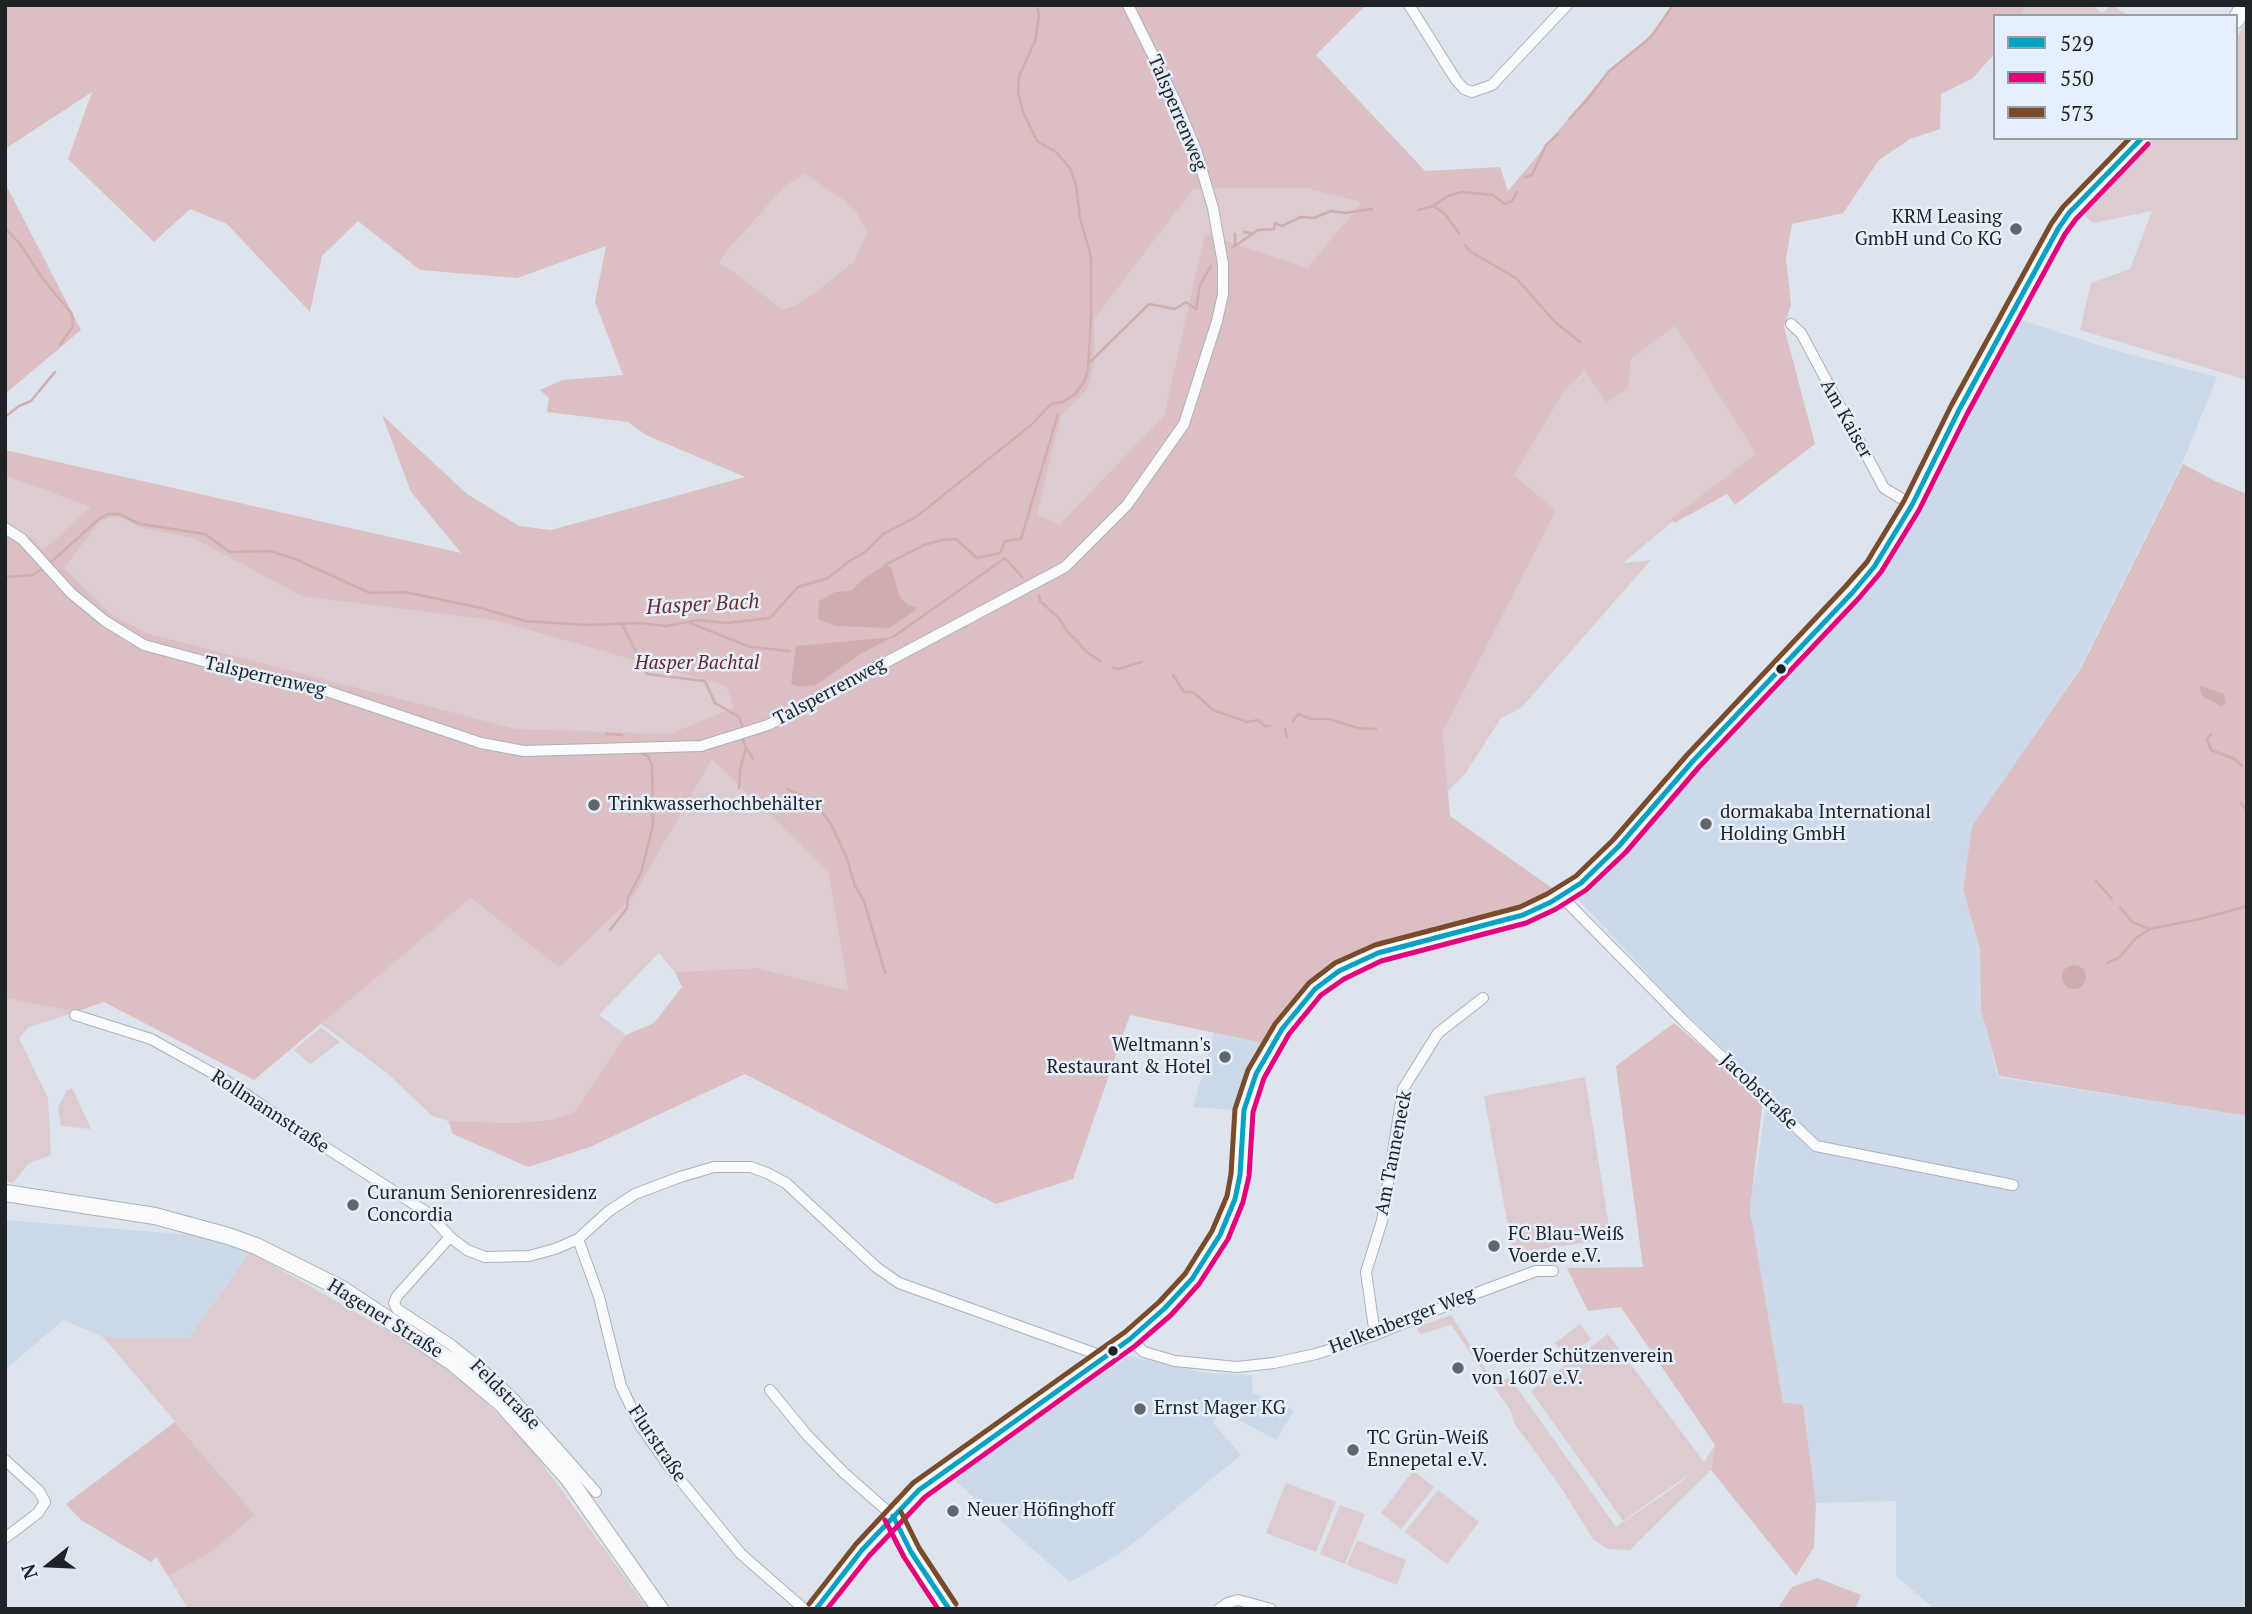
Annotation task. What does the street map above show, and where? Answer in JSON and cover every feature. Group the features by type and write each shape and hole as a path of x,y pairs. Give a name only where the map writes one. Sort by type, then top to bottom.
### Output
{"main road":[{"path":"816,1609 893,1516 929,1482 1129,1339 1156,1317 1200,1269 1226,1223 1238,1186 1244,1110 1249,1090 1273,1042 1306,998 1339,971 1378,953 1523,915 1581,883 1604,862 1693,761 1852,593 1874,567 1912,505 1986,359 2058,229 2069,213 2140,140"},
{"name":"Hagener Straße","path":"5,1193 155,1216 216,1233 256,1246 341,1289 452,1362 500,1402 568,1478 660,1609"},
{"path":"893,1516 911,1552 949,1609"},
{"path":"877,1534 892,1533 911,1552"}],"street":[{"name":"Talsperrenweg","path":"5,528 22,539 71,593 105,621 144,645 315,687 481,743 524,751 701,746 749,733 794,712 1065,567 1127,505 1184,424 1217,321 1223,294 1223,264 1213,208 1196,150 1175,100 1128,5"},
{"path":"1409,5 1456,80 1464,89 1476,92 1486,89 1505,72 1567,5"},
{"name":"Am Kaiser","path":"1791,324 1801,333 1884,488 1912,505"},
{"name":"Jacobstraße","path":"1561,896 1684,1021 1816,1146 2013,1185"},
{"name":"Am Tanneneck","path":"1375,1335 1366,1272 1382,1221 1403,1089 1438,1032 1483,998"},
{"name":"Rollmannstraße","path":"75,1015 151,1040 225,1080 428,1213 450,1237"},
{"path":"450,1237 467,1250 495,1259 540,1254 578,1239 608,1211 635,1194 714,1167 751,1167 794,1189 876,1267 899,1283 1105,1357"},
{"name":"Feldstraße","path":"450,1237 397,1296 394,1303 397,1309 450,1344 490,1376 513,1398 596,1492"},
{"name":"Flurstraße","path":"578,1239 599,1297 621,1386 640,1425 667,1464 741,1554 804,1609"},
{"name":"Helkenberger Weg","path":"1129,1339 1144,1352 1175,1361 1237,1367 1297,1359 1375,1335 1472,1294 1536,1271 1553,1271"},
{"path":"770,1390 843,1472 893,1516"},
{"path":"5,1460 39,1491 45,1502 38,1513 5,1538"},
{"path":"1219,1609 1238,1600 1271,1609"}],"shaded area":[{"path":"2021,320 2114,350 2217,377 2182,464 2080,668 1972,827 1963,890 1980,952 1981,1010 1998,1077 2247,1116 2247,1609 1935,1609 1896,1576 1896,1501 1816,1503 1803,1405 1783,1402 1750,1209 1768,1094 1672,1000 1577,898 1836,620 1897,543"},
{"path":"885,565 891,567 900,597 908,605 916,607 916,610 889,628 836,626 818,619 819,601 835,592 851,591 864,578"},
{"path":"893,637 860,654 816,685 800,687 791,684 796,646"},
{"path":"2202,686 2224,694 2226,703 2221,706 2203,697 2199,688"},
{"path":"2074,965 2083,968 2086,977 2083,986 2074,989 2065,986 2062,977 2065,968"},
{"path":"1214,1033 1263,1043 1244,1080 1236,1110 1193,1107"},
{"path":"5,1220 193,1235 250,1252 189,1338 103,1337 63,1320 5,1370"},
{"path":"1129,1356 1206,1373 1252,1375 1253,1393 1294,1410 1276,1440 1221,1410 1213,1423 1241,1455 1121,1553 1070,1582 952,1478"}],"green space":[{"path":"5,5 1366,5 1316,55 1425,171 1500,167 1508,191 1609,70 1642,44 1661,23 1672,5 2027,5 2022,14 1993,14 1993,55 1973,78 1941,94 1940,129 1910,139 1879,160 1843,213 1792,224 1786,258 1791,305 1784,327 1815,444 1735,505 1727,494 1674,523 1672,518 1756,454 1675,326 1631,359 1628,389 1606,402 1585,371 1565,390 1514,475 1556,511 1443,732 1450,816 1559,893 1495,920 1335,966 1298,995 1263,1043 1130,1015 1073,1179 996,1204 745,1074 590,1147 528,1167 453,1134 448,1121 512,1123 550,1120 574,1112 626,1035 654,1023 682,987 675,972 757,968 848,991 828,871 712,759 634,896 559,968 471,898 254,1080 104,1002 76,1012 5,998 5,526 31,538 44,550 91,507 5,475 5,450 461,553 411,492 382,415 467,494 519,526 551,530 745,477 646,435 628,422 547,412 549,398 540,390 563,380 623,375 595,302 606,246 517,278 420,270 358,221 322,256 310,312 227,224 190,209 154,242 68,159 92,92 5,149","holes":["805,174 843,200 857,214 867,232 854,261 796,305 782,309 719,263 785,186","1305,188 1362,202 1307,268 1205,234 1164,416 1059,525 1037,514 1061,415 1087,390 1094,365 1094,319 1193,189","113,516 124,518 139,527 194,538 302,596 494,620 727,686 733,708 670,734 517,729 147,633 111,614 64,568 100,521"]},
{"path":"2027,5 2092,5 2102,13 2112,5 2126,14 2022,14"},
{"path":"2247,21 2247,380 2080,330 2091,283 2130,269 2152,211 2093,223 2084,215 2152,140 2238,140 2238,36"},
{"path":"805,174 843,200 857,214 867,232 854,261 796,305 782,309 733,271 719,264 785,186"},
{"name":"Hasper Bachtal","path":"1193,179 1196,189 1305,188 1363,201 1307,268 1171,412 1112,496 705,737 517,729 147,633 111,614 31,538 5,525 5,458 572,594"},
{"path":"5,183 81,330 5,394"},
{"path":"1675,326 1756,454 1673,518 1673,521 1623,563 1651,560 1521,708 1501,718 1465,774 1448,791 1443,732 1556,511 1513,475 1565,390 1586,371 1606,401 1628,389 1631,359"},
{"path":"2183,464 2247,494 2247,1116 1999,1076 1981,1010 1980,950 1963,890 1972,826 2081,668"},
{"path":"712,758 828,871 848,992 757,968 675,972 659,953 599,1015 626,1035 574,1112 550,1120 512,1123 448,1121 432,1116 387,1073 320,1023 471,898 559,968 634,896"},
{"path":"5,998 76,1012 29,1027 19,1038 48,1098 51,1155 29,1163 13,1183 5,1181"},
{"path":"1674,1023 1763,1099 1750,1210 1783,1402 1803,1405 1816,1503 1814,1547 1796,1576 1711,1470 1715,1445 1621,1307 1588,1311 1567,1268 1643,1267 1616,1066"},
{"path":"321,1027 340,1042 310,1064 294,1050"},
{"path":"1585,1077 1611,1239 1513,1253 1484,1096"},
{"path":"72,1088 91,1129 61,1126 58,1108 67,1090"},
{"path":"250,1252 450,1366 531,1448 648,1609 188,1609 168,1576 211,1552 254,1514 103,1337 189,1338"},
{"path":"1451,1315 1496,1385 1508,1378 1515,1385 1616,1527 1692,1472 1623,1521 1531,1391 1608,1334 1704,1462 1715,1445 1711,1470 1630,1550 1608,1549 1593,1539 1560,1486 1514,1423 1511,1411 1451,1325 1420,1334 1416,1327"},
{"path":"1580,1324 1591,1339 1566,1358 1555,1343"},
{"path":"175,1422 255,1515 211,1552 168,1576 156,1557 151,1562 81,1520 66,1504"},
{"path":"1413,1471 1434,1487 1401,1529 1381,1513"},
{"path":"1286,1483 1336,1502 1316,1552 1266,1533"},
{"path":"1438,1490 1479,1522 1447,1564 1405,1532"},
{"path":"1340,1505 1365,1514 1345,1564 1320,1554"},
{"path":"1357,1540 1406,1560 1397,1585 1347,1565"},
{"path":"1817,1578 1861,1595 1855,1609 1777,1609 1792,1587"}],"waterway":[{"name":"Hasper Bach","path":"50,563 99,519 108,514 119,514 140,524 205,534 230,552 270,551 295,559 370,593 405,592 481,608 525,621 666,626 699,620 727,623 770,618 798,587 828,578 865,552 883,534 916,517 1031,425 1051,404 1063,402 1075,394 1084,382 1088,370 1091,317 1091,257 1080,218 1076,185 1070,168 1056,152 1037,141 1023,112 1018,93 1019,76 1035,41 1039,16 1037,5"},
{"path":"1569,119 1609,71 1651,37 1673,5"},
{"path":"1525,177 1532,175 1546,145 1558,134"},
{"path":"1418,210 1433,206 1448,196 1461,192 1493,195 1505,204 1512,201 1517,192"},
{"path":"1433,206 1444,213 1459,233"},
{"path":"1232,248 1258,230 1274,229 1275,223 1282,226 1301,217 1314,218 1331,211 1345,213 1372,209"},
{"path":"5,228 72,314 73,326 60,345"},
{"path":"1244,232 1251,233"},
{"path":"1235,234 1235,244"},
{"path":"1465,245 1471,252 1516,278 1556,323 1580,342"},
{"path":"1089,363 1149,304 1175,309 1186,302 1196,309 1200,285 1211,266"},
{"path":"5,417 31,401 55,372"},
{"path":"885,565 924,545 942,540 956,539 977,558 1000,553 1005,541 1021,539 1058,414"},
{"path":"893,637 1005,558 1023,578"},
{"name":"Hasper Bach","path":"5,577 33,575 45,567"},
{"path":"1039,595 1040,601 1059,618 1067,631 1088,653 1100,661"},
{"path":"690,623 750,647 790,651"},
{"path":"622,624 647,674 705,681 715,703 739,717 743,728"},
{"path":"1113,668 1142,662"},
{"path":"1173,675 1184,692 1193,692 1213,710 1247,722 1258,720 1265,726 1270,726"},
{"path":"1293,721 1298,714 1311,719 1329,719 1358,728 1376,729"},
{"path":"1285,729 1287,737"},
{"path":"606,734 622,735"},
{"path":"2211,734 2207,739 2211,750 2235,759 2242,766"},
{"path":"739,788 740,770 746,748 743,740"},
{"path":"748,750 753,759"},
{"path":"610,930 627,908 628,897 641,873 653,825 652,765 648,756 641,753"},
{"path":"787,789 801,795"},
{"path":"2241,803 2247,811"},
{"path":"820,809 831,824 847,859 855,886 864,901 885,973"},
{"path":"2096,881 2112,899"},
{"path":"2107,963 2120,957 2136,938 2150,929 2247,906"},
{"path":"2120,907 2132,922 2150,929"}],"transit line":[{"name":"573","path":"809,1604 856,1544 913,1483 1125,1332 1185,1274 1212,1231 1227,1196 1235,1109 1248,1070 1275,1024 1309,983 1335,963 1375,945 1520,907 1576,876 1613,840 1687,755 1845,587 1867,562 1904,501 1951,406 2051,224 2063,207 2128,140"},
{"name":"529","path":"816,1609 862,1550 919,1490 1130,1339 1192,1279 1220,1235 1235,1199 1240,1175 1244,1110 1256,1074 1282,1029 1315,989 1339,971 1378,953 1523,915 1551,902 1581,883 1619,846 1693,761 1852,593 1874,567 1912,505 1959,410 2058,229 2069,213 2140,140"},
{"name":"550","path":"827,1609 869,1556 925,1497 1135,1346 1171,1315 1199,1284 1228,1239 1243,1202 1249,1176 1253,1112 1264,1078 1289,1034 1321,995 1344,979 1381,961 1526,923 1556,909 1586,890 1626,852 1699,767 1858,599 1881,572 1919,510 1967,414 2065,234 2148,144"},
{"name":"573","path":"901,1512 919,1548 956,1604"},
{"name":"529","path":"893,1516 911,1552 949,1609"},
{"name":"550","path":"885,1520 904,1557 938,1609"}],"place":[{"name":"KRM Leasing GmbH und Co KG","path":"2016,229"},
{"name":"Trinkwasserhochbehälter","path":"594,805"},
{"name":"dormakaba International Holding GmbH","path":"1706,824"},
{"name":"Weltmann's Restaurant & Hotel","path":"1225,1057"},
{"name":"Curanum Seniorenresidenz Concordia","path":"353,1205"},
{"name":"FC Blau-Weiß Voerde e.V.","path":"1494,1246"},
{"name":"Voerder Schützenverein von 1607 e.V.","path":"1458,1368"},
{"name":"Ernst Mager KG","path":"1140,1409"},
{"name":"TC Grün-Weiß Ennepetal e.V.","path":"1353,1450"},
{"name":"Neuer Höfinghoff","path":"953,1511"}]}
